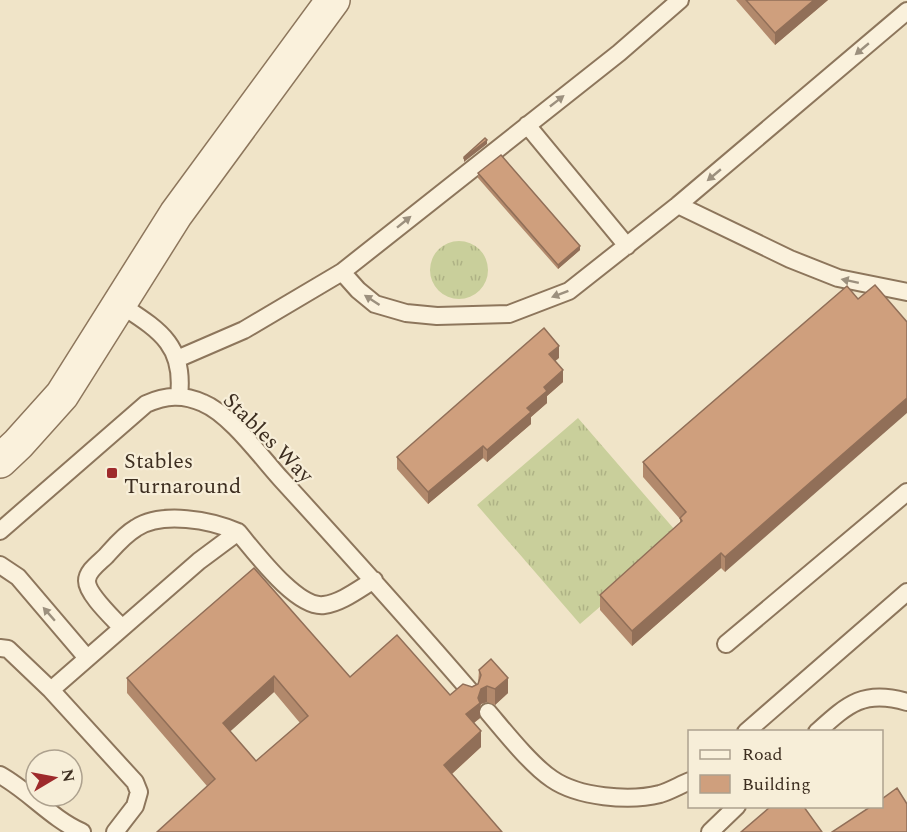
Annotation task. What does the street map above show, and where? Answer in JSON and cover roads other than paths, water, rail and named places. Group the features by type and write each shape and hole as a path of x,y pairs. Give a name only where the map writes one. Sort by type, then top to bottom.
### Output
{"street":[{"path":"0,461 62,395 85,356 121,305 176,214 333,0"}],"lane":[{"path":"177,359 244,330 342,272 619,53 680,0"},
{"path":"342,272 375,304 406,313 437,316 509,314 569,291 678,205 907,11"},
{"path":"527,125 627,246"},
{"path":"678,205 838,278 907,292"},
{"path":"121,305 165,336 177,359 181,380 179,396"},
{"name":"Stables Way","path":"0,531 146,404 162,397 179,396 205,403 235,428 374,580 471,692"},
{"path":"726,644 907,492"},
{"path":"122,628 92,594 87,583 89,574 122,539 137,527 153,521 195,520 220,524 238,532 292,592 312,605 322,606 333,603 374,580"},
{"path":"51,690 199,561 238,532"},
{"path":"0,565 18,577 87,658"},
{"path":"748,730 907,592"},
{"path":"0,648 8,649 51,690 135,782 139,792 135,806 115,832"},
{"path":"819,730 846,706 861,699 894,698 907,702"},
{"path":"488,712 525,754 552,780 585,793 623,798 660,794 688,782"},
{"path":"0,775 27,792 69,827 82,832"},
{"path":"710,832 736,808"}],"place":[{"name":"Stables Turnaround","path":"112,473"}]}
